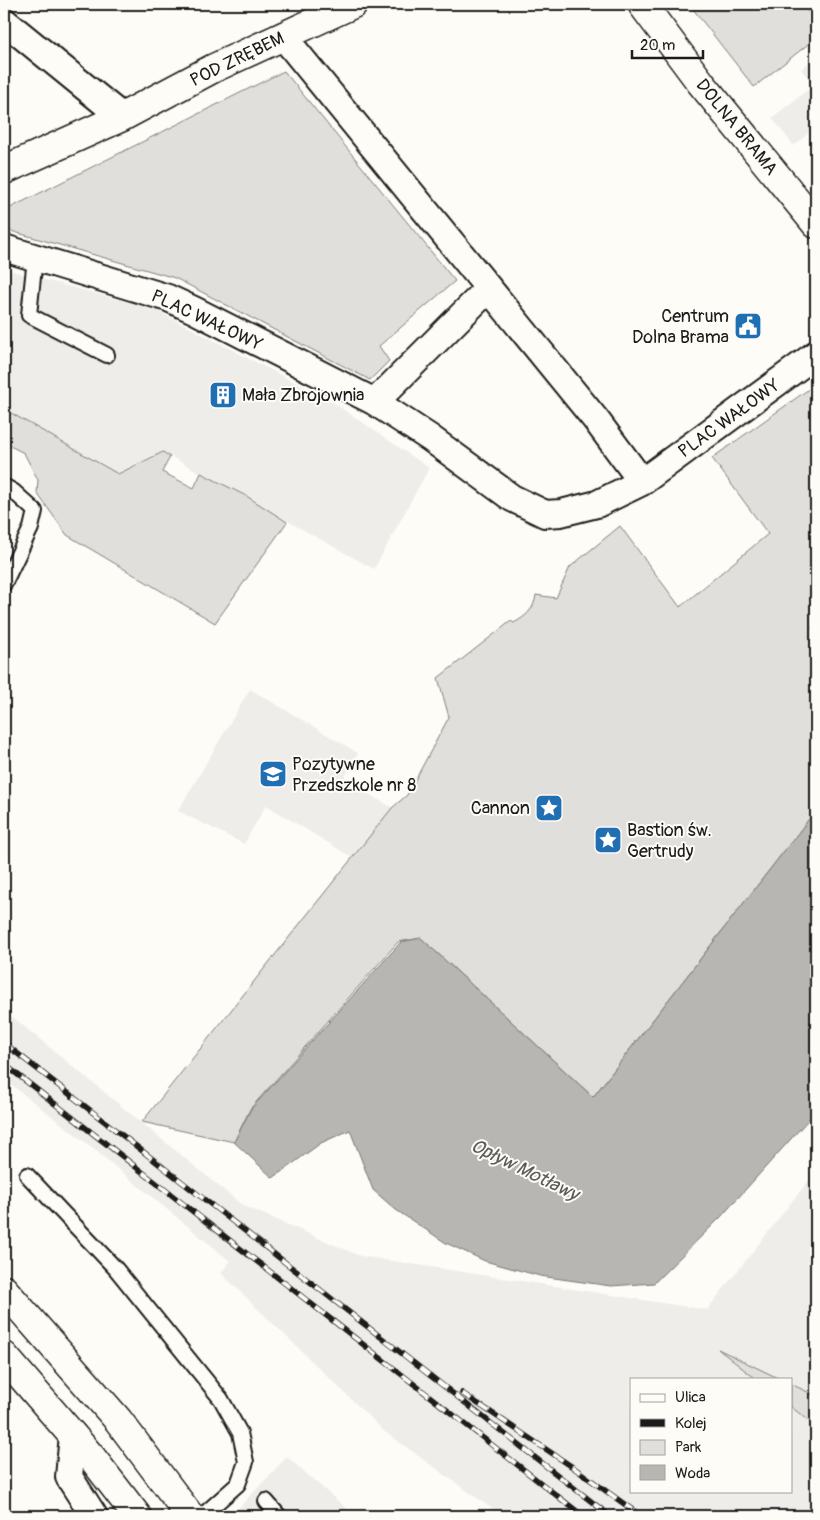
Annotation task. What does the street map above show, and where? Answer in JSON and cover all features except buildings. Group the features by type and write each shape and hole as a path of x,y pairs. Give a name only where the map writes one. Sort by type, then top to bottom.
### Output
{"street":[{"path":"4,14 9,4"},
{"name":"POD ZRĘBEM","path":"4,170 122,117 214,68 353,4"},
{"name":"DOLNA BRAMA","path":"642,4 701,83 816,224"},
{"path":"4,21 122,117"},
{"path":"283,36 596,420 642,482"},
{"name":"PLAC WAŁOWY","path":"4,248 168,298 375,402 430,438 512,498 546,514 561,513 597,504 642,482 816,354"},
{"path":"375,402 488,288"},
{"path":"4,1290 118,1420 190,1516"},
{"path":"4,1356 73,1436 137,1516"},
{"path":"73,1436 69,1477 94,1516"}],"lane":[{"path":"35,258 29,315 107,356"},
{"path":"4,486 14,491 35,512 32,528 4,584"},
{"path":"27,1175 116,1269 222,1399 240,1433 246,1462 238,1484 202,1516"},
{"path":"266,1501 279,1516"}],"shaded area":[{"path":"816,57 816,126 794,146 772,118 814,85 801,69"},
{"path":"4,269 154,309 334,403 429,468 374,569 163,452 118,474 4,409"},
{"name":"Pozytywne Przedszkole nr 8","path":"250,689 358,753 343,780 393,808 353,858 266,805 244,844 178,811"},
{"path":"4,1010 242,1205 360,1256 707,1310 816,1171 816,1396 792,1384 792,1378 778,1378 721,1351 755,1378 630,1378 630,1492 792,1492 792,1408 816,1426 816,1516 502,1516 384,1431 221,1273 230,1261 90,1146 4,1079"},
{"path":"287,1457 355,1516 231,1516"}],"green space":[{"path":"689,4 802,4 816,22 816,38 754,87"},
{"path":"284,71 455,281 379,346 389,361 370,380 175,278 4,229 4,211"},
{"path":"816,384 816,624 812,628 816,634 816,810 593,1097 421,938 398,942 250,1109 234,1142 142,1122 392,808 407,795 449,717 438,678 511,621 514,623 526,615 533,605 536,595 556,598 570,567 620,526 680,607 768,534 712,458"},
{"path":"4,409 118,474 163,452 170,457 162,472 194,488 201,473 248,497 287,522 215,623 67,535 37,493 38,480 24,453 4,445"},
{"path":"718,1349 778,1378 755,1378"},
{"path":"792,1384 816,1396 816,1426 792,1408"}],"water":[{"name":"Opływ Motławy","path":"816,810 816,1111 720,1218 654,1283 611,1286 540,1276 485,1261 446,1243 396,1210 373,1190 350,1130 321,1143 273,1178 234,1142 251,1109 401,942 421,938 593,1097"}],"railway":[{"path":"4,1043 610,1516"},
{"path":"4,1064 583,1516"},
{"path":"462,1393 574,1468 641,1516"}],"place":[{"name":"Centrum Dolna Brama","path":"748,326"},
{"name":"Mała Zbrojownia","path":"223,395"},
{"name":"Pozytywne Przedszkole nr 8","path":"273,774"},
{"name":"Cannon","path":"549,808"},
{"name":"Bastion św. Gertrudy","path":"608,840"}]}
